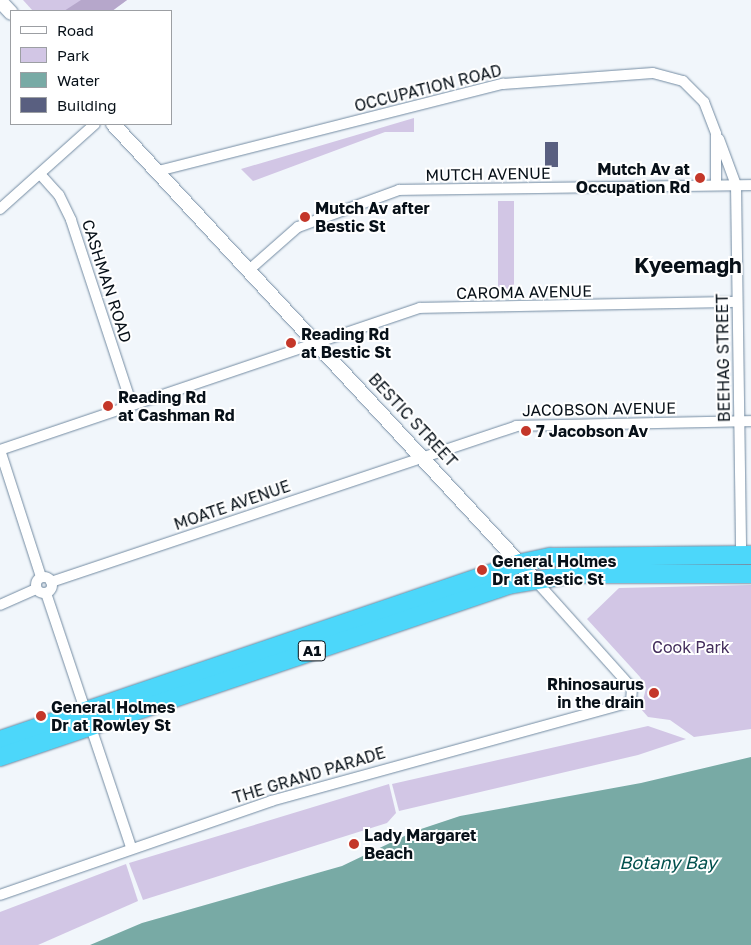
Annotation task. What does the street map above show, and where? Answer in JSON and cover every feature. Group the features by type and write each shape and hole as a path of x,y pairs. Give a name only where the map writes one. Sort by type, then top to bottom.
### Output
{"highway":[{"name":"A1","path":"0,758 87,717 521,563 550,556 746,555"},
{"name":"A1","path":"0,740 87,717 535,580 574,574 751,574"}],"main road":[{"path":"0,1 10,12"},
{"name":"BESTIC STREET","path":"114,125 535,580"}],"street":[{"name":"OCCUPATION ROAD","path":"158,171 503,84 646,73 668,75 690,86 704,102 716,134 716,185"},
{"path":"0,209 94,125"},
{"name":"BEEHAG STREET","path":"716,134 736,185 739,421 746,555"},
{"name":"CASHMAN ROAD","path":"40,174 59,195 71,220 132,405"},
{"name":"MUTCH AVENUE","path":"250,270 298,227 399,190 751,185"},
{"name":"CAROMA AVENUE","path":"0,450 420,308 737,302"},
{"name":"JACOBSON AVENUE","path":"423,457 516,426 751,421"},
{"path":"0,450 41,577 36,589 0,605"},
{"name":"MOATE AVENUE","path":"51,582 423,457"},
{"path":"41,577 51,582 46,593 131,847"},
{"name":"BESTIC STREET","path":"535,580 632,688 631,702"},
{"path":"36,589 46,593"},
{"name":"THE GRAND PARADE","path":"0,895 131,847 344,780 631,702"}],"green space":[{"path":"23,0 127,0 113,10 32,10"},
{"path":"414,118 414,132 385,132 253,181 241,169"},
{"path":"498,201 514,201 514,294 498,294"},
{"name":"Cook Park","path":"751,585 751,729 694,737 670,720 648,717 641,709 646,688 640,677 587,619 619,588"},
{"path":"648,726 686,739 638,755 399,811 392,784"},
{"path":"389,784 396,813 387,823 143,900 129,863"},
{"path":"126,864 138,901 38,945 0,945 0,912"}],"shaded area":[{"path":"81,0 127,0 113,10 66,10"}],"water":[{"name":"Botany Bay","path":"751,757 751,945 90,945 142,923 342,866 415,831 460,816 641,783"}],"building":[{"path":"545,142 558,142 558,167 545,167"}],"place":[{"name":"Mutch Av at Occupation Rd","path":"700,178"},
{"name":"Mutch Av after Bestic St","path":"305,217"},
{"name":"Reading Rd at Bestic St","path":"291,343"},
{"name":"Reading Rd at Cashman Rd","path":"108,406"},
{"name":"7 Jacobson Av","path":"526,431"},
{"name":"General Holmes Dr at Bestic St","path":"482,570"},
{"name":"Rhinosaurus in the drain","path":"654,693"},
{"name":"General Holmes Dr at Rowley St","path":"41,716"},
{"name":"Lady Margaret Beach","path":"354,844"}],"district":[{"name":"Kyeemagh","path":"688,265"}]}
